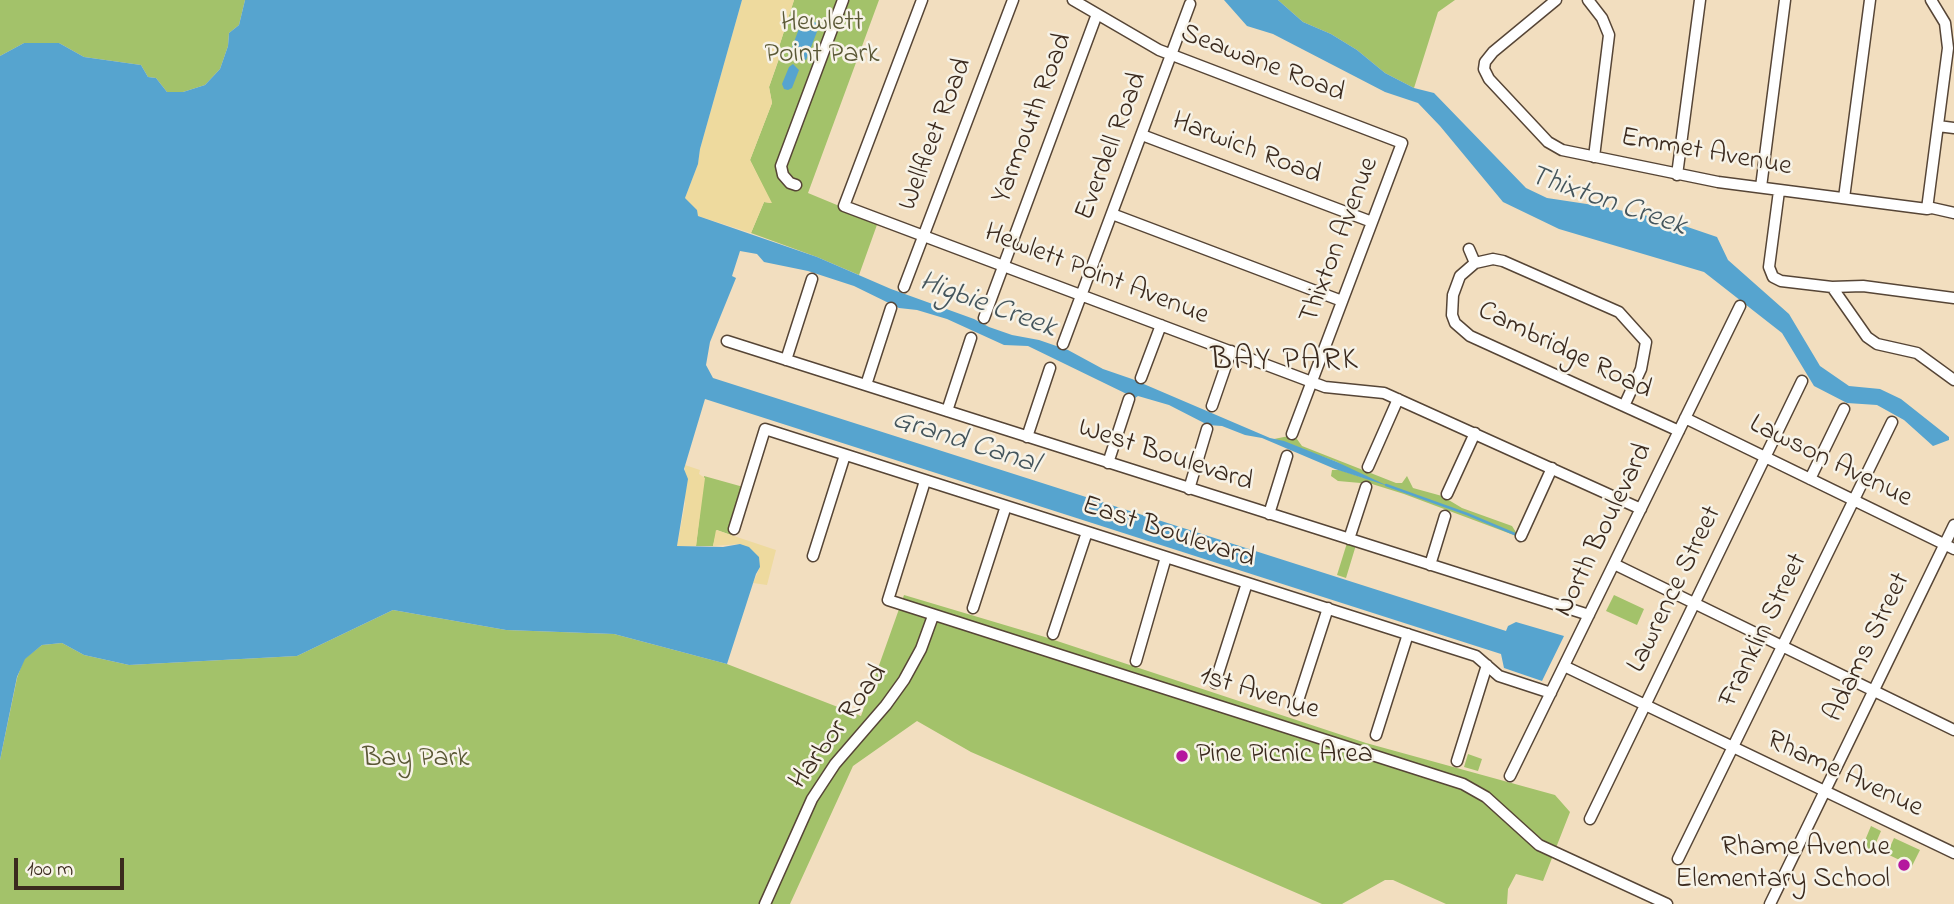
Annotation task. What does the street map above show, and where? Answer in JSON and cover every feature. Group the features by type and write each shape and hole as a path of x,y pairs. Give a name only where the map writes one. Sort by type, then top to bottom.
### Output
{"street":[{"name":"Hewlett Point Avenue","path":"922,0 844,206 1337,390 1378,391 1641,509"},
{"name":"Wellfleet Road","path":"904,287 1013,0"},
{"name":"Seawane Road","path":"1073,0 1159,50 1402,143"},
{"name":"Emmet Avenue","path":"1556,0 1493,52 1484,68 1489,79 1548,142 1562,150 1677,174 1779,191 1932,208 1954,213"},
{"path":"1588,0 1602,18 1609,36 1594,157"},
{"path":"1677,174 1700,0"},
{"path":"1761,187 1785,0"},
{"path":"1844,198 1870,0"},
{"path":"1927,209 1951,47 1940,12 1931,0"},
{"path":"796,185 783,175 781,166 843,1"},
{"name":"Everdell Road","path":"1063,344 1190,4"},
{"name":"Yarmouth Road","path":"984,318 1097,14"},
{"path":"1938,126 1954,128"},
{"name":"Harwich Road","path":"1142,135 1372,222"},
{"name":"Thixton Avenue","path":"1292,434 1402,143"},
{"path":"1779,191 1769,267 1770,274 1781,281 1832,287 1863,286 1954,298"},
{"path":"1112,214 1342,301"},
{"path":"1469,249 1475,263 1493,259 1516,265 1614,309 1628,320 1646,342 1641,369 1624,406"},
{"name":"Cambridge Road","path":"1475,263 1460,276 1453,295 1452,314 1458,327 1482,342 1679,431"},
{"path":"786,360 812,279"},
{"path":"1832,287 1867,337 1877,344 1917,353 1954,380"},
{"name":"North Boulevard","path":"1510,776 1740,306"},
{"path":"866,385 891,309"},
{"path":"1141,378 1161,325"},
{"path":"947,411 971,338"},
{"name":"West Boulevard","path":"727,341 1589,615"},
{"path":"1212,406 1231,351"},
{"path":"1027,437 1050,368"},
{"name":"Lawrence Street","path":"1590,819 1802,381"},
{"path":"1368,467 1398,399"},
{"path":"1108,463 1129,400"},
{"path":"1810,479 1843,408"},
{"name":"Lawson Avenue","path":"1685,418 1949,547"},
{"name":"Franklin Street","path":"1678,859 1892,422"},
{"name":"East Boulevard","path":"734,529 765,429 1476,656 1499,676 1550,693"},
{"path":"1189,489 1207,429"},
{"path":"1447,494 1475,433"},
{"path":"813,556 845,455"},
{"path":"1269,514 1287,456"},
{"path":"1521,536 1552,468"},
{"name":"1st Avenue","path":"925,481 888,600 1463,784 1486,797 1539,845 1667,904"},
{"path":"1349,539 1366,487"},
{"path":"973,608 1006,506"},
{"path":"1430,565 1446,516"},
{"name":"Adams Street","path":"1770,904 1873,691 1949,547 1954,525"},
{"path":"1053,634 1087,532"},
{"path":"1136,661 1166,557"},
{"path":"1614,564 1954,730"},
{"path":"1215,683 1247,583"},
{"path":"1295,710 1328,608"},
{"name":"Harbor Road","path":"765,904 812,799 835,764 904,680 921,649 933,616"},
{"path":"1376,735 1408,634"},
{"path":"1457,761 1486,664"},
{"name":"Rhame Avenue","path":"1564,666 1824,793 1953,849"}],"green space":[{"path":"0,0 245,0 239,25 229,33 228,46 220,69 205,85 183,92 167,92 156,78 148,77 141,65 84,57 59,43 24,43 0,56"},
{"name":"Hewlett Point Park","path":"794,0 879,0 808,193 878,222 859,275 751,233 764,202 771,203 750,160 772,103 769,87"},
{"path":"1278,0 1455,0 1438,12 1414,88 1385,73 1357,50 1331,34 1303,22"},
{"path":"1294,435 1302,446 1396,483 1402,483 1407,476 1413,488 1442,496 1462,508 1512,526 1519,537 1372,484 1338,481 1331,476 1332,470 1364,478 1337,462 1274,439"},
{"path":"704,476 747,488 731,535 717,530 713,546 696,546"},
{"path":"1347,543 1356,545 1346,578 1337,575"},
{"name":"Bay Park","path":"904,595 1045,637 1366,743 1555,795 1570,812 1543,881 1516,874 1508,889 1507,904 1446,904 1393,880 1385,880 1342,904 1322,904 971,752 917,721 853,766 790,904 0,904 0,760 17,678 24,659 42,645 62,643 84,655 129,665 297,656 393,610 506,630 614,634 727,664 861,716"},
{"path":"1614,595 1644,609 1637,625 1606,611"},
{"path":"1468,754 1482,759 1478,771 1464,767"},
{"path":"1871,826 1881,831 1869,853 1861,850"},
{"path":"1894,838 1920,850 1912,866 1887,854"}],"sand":[{"path":"742,0 794,0 769,87 772,103 750,160 772,203 764,202 751,233 698,216 685,198 698,164"},
{"path":"685,465 700,470 699,474 705,478 696,546 677,546 685,504"},
{"path":"716,530 776,550 767,585 753,583 760,567 740,544 713,546"}],"water":[{"path":"245,0 742,0 698,164 685,198 697,210 698,216 817,257 989,327 1068,350 1103,369 1270,438 1337,462 1388,486 1335,469 1262,438 1222,426 1208,425 1169,405 1138,396 1135,398 1028,346 1004,345 947,319 899,308 854,286 808,271 764,262 757,254 740,251 732,276 736,278 710,342 706,365 713,378 1506,631 1508,626 1516,622 1564,636 1542,681 1504,668 1501,654 705,399 684,469 688,479 677,546 723,547 740,544 749,547 759,557 760,567 727,664 614,634 506,630 393,610 297,656 129,665 84,655 62,643 42,645 25,659 17,677 0,760 0,56 24,43 59,43 84,57 141,65 148,77 156,78 167,92 183,92 205,85 220,69 228,46 229,33 239,25"},
{"path":"1224,0 1278,0 1303,22 1331,34 1357,50 1385,73 1414,88 1434,93 1526,188 1547,198 1667,220 1717,237 1728,260 1789,314 1820,366 1849,386 1880,389 1901,399 1949,437 1949,440 1933,446 1904,420 1877,405 1847,403 1814,386 1782,333 1704,272 1559,229 1503,202 1418,103 1385,92 1273,34 1247,26"},
{"path":"803,18 820,24 806,60 788,54"},
{"path":"793,64 799,70 792,88 784,89 782,84"}],"waterway":[{"name":"Higbie Creek","path":"1386,485 1517,535"}],"place":[{"name":"Pine Picnic Area","path":"1182,756"},
{"name":"Rhame Avenue Elementary School","path":"1904,865"}],"district":[{"name":"BAY PARK","path":"1285,363"}],"water label":[{"name":"Thixton Creek","path":"1607,203"},
{"name":"Grand Canal","path":"965,444"}]}
